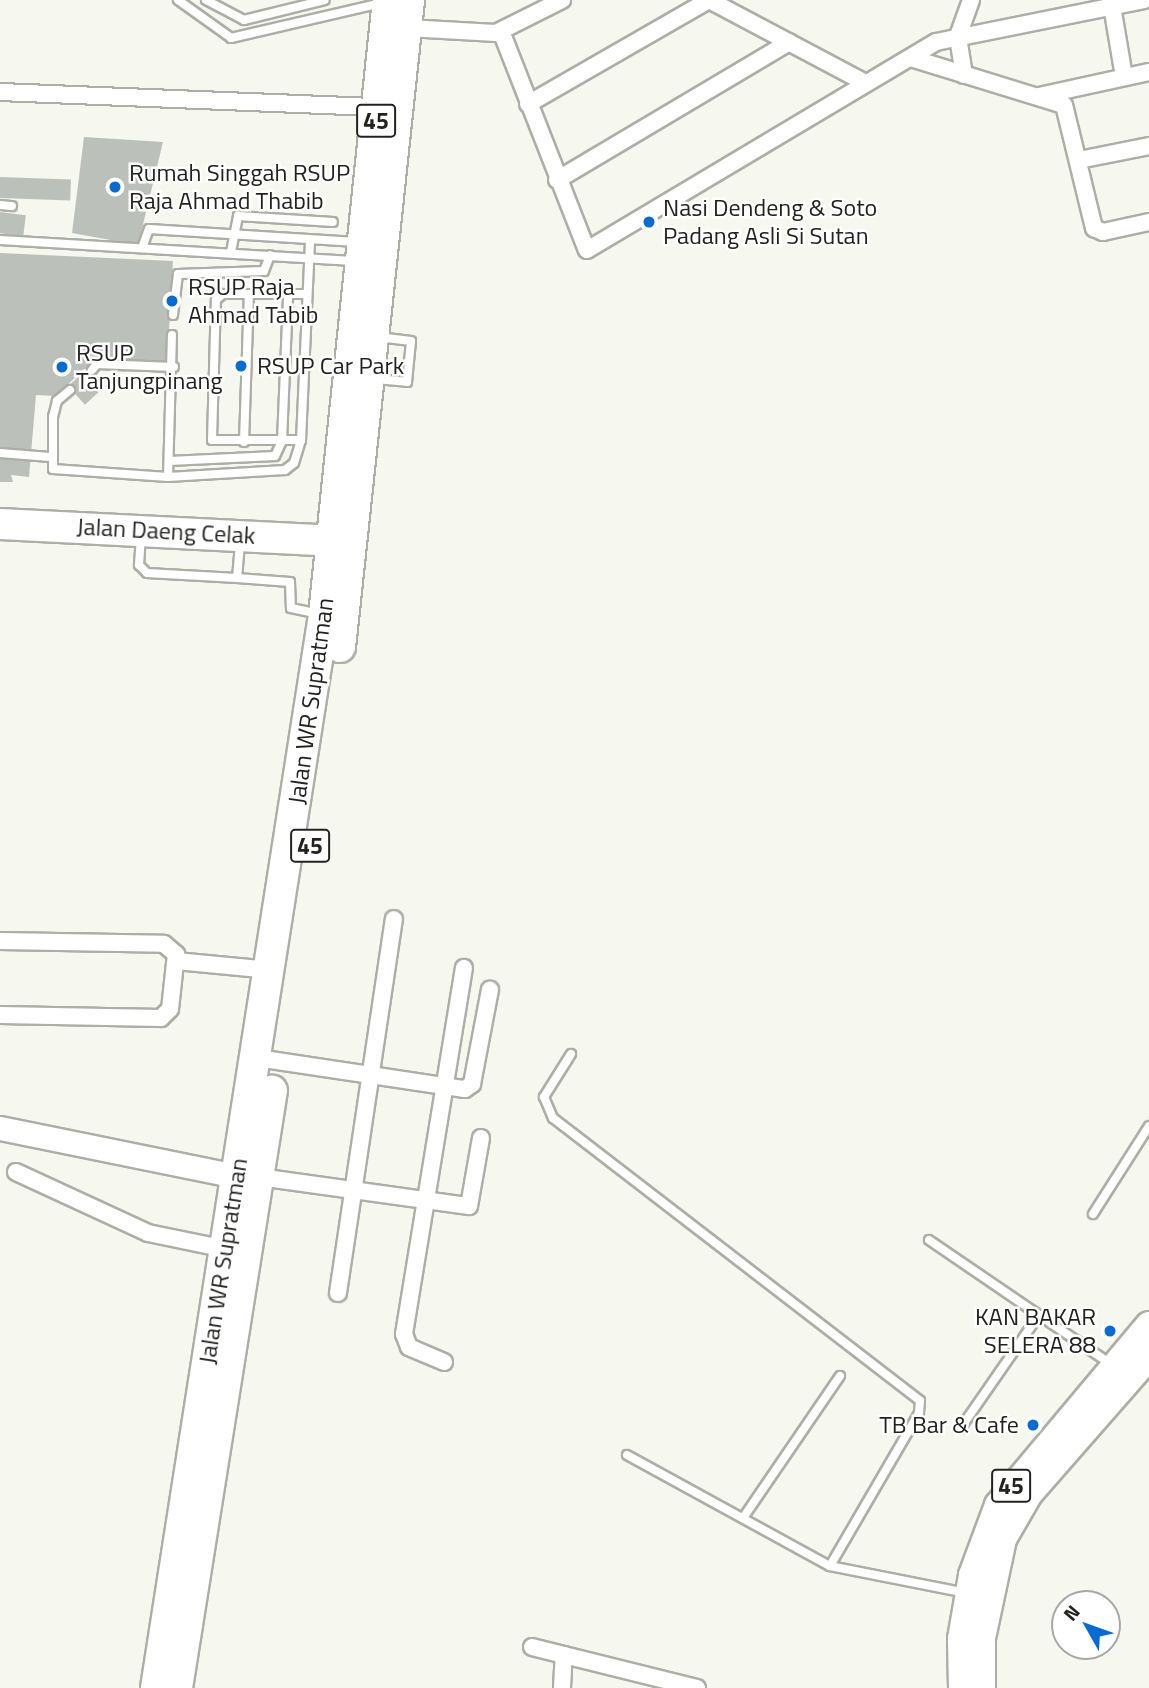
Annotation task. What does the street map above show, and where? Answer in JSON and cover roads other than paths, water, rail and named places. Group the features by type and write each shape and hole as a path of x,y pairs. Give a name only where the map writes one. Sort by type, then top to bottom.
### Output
{"highway":[{"name":"Jalan WR Supratman","path":"267,1059 271,970 324,615 377,107 398,7"},
{"name":"Jalan WR Supratman","path":"177,1688 247,1177 356,544 377,337 398,7"},
{"name":"Jalan Daeng Celak","path":"0,524 240,533 332,541"},
{"name":"Jalan WR Supratman","path":"156,1688 226,1249 247,1177"}],"main road":[{"name":"45","path":"962,1688 969,1594 998,1505 1149,1325"},
{"name":"45","path":"982,1688 987,1603 1003,1539 1029,1494 1149,1357"}],"street":[{"path":"398,7 501,31 562,0"},
{"path":"528,104 709,0 862,81"},
{"path":"964,75 958,36 971,0"},
{"path":"501,31 580,245 593,249 862,81 958,36 1112,4 1145,0"},
{"path":"1112,4 1124,77"},
{"path":"556,180 789,41"},
{"path":"911,58 1066,107 1094,228 1103,232 1149,222"},
{"path":"1036,97 1149,72"},
{"path":"0,92 377,107"},
{"path":"1079,160 1149,146"},
{"path":"338,1293 394,919"},
{"path":"0,941 164,944 176,961 170,1009 161,1018 0,1015"},
{"path":"176,961 271,970"},
{"path":"444,1362 409,1347 404,1334 431,1198 464,968"},
{"path":"267,1059 448,1085 472,1084 490,990"},
{"path":"0,1128 247,1177 355,1187 469,1206 481,1138"},
{"path":"16,1172 148,1233 226,1249"},
{"path":"532,1647 697,1688"},
{"path":"562,1688 564,1655"},
{"path":"620,1671 623,1688"}],"lane":[{"path":"178,0 231,38 334,13 398,7"},
{"path":"206,0 244,20 325,0 334,13"},
{"path":"0,205 12,206"},
{"path":"231,253 238,216 333,222"},
{"path":"142,248 146,229 233,237 310,240 360,252"},
{"path":"0,240 308,258 360,252"},
{"path":"70,390 57,401 50,457 55,470 168,477 285,470 294,463 301,440 310,240"},
{"path":"173,315 178,274 264,271 270,255"},
{"path":"244,442 249,293"},
{"path":"301,440 216,442 211,436 216,300 223,294 307,295"},
{"path":"169,461 271,458 282,440 288,295"},
{"path":"168,477 174,367 172,335"},
{"path":"92,370 97,364 174,367"},
{"path":"0,453 50,457"},
{"path":"142,528 142,570 289,582 291,608 324,615"},
{"path":"237,578 240,533"},
{"path":"571,1055 544,1097 553,1118 920,1401 831,1566"},
{"path":"1093,1214 1149,1126"},
{"path":"929,1240 1114,1367"},
{"path":"960,1429 1039,1315"},
{"path":"743,1518 840,1376"},
{"path":"627,1455 831,1566 969,1594"}],"place":[{"name":"Rumah Singgah RSUP Raja Ahmad Thabib","path":"115,187"},
{"name":"Nasi Dendeng & Soto Padang Asli Si Sutan","path":"649,222"},
{"name":"RSUP Raja Ahmad Tabib","path":"172,301"},
{"name":"RSUP Car Park","path":"241,366"},
{"name":"RSUP Tanjungpinang","path":"62,367"},
{"name":"KAN BAKAR SELERA 88","path":"1110,1331"},
{"name":"TB Bar & Cafe","path":"1033,1425"}]}
